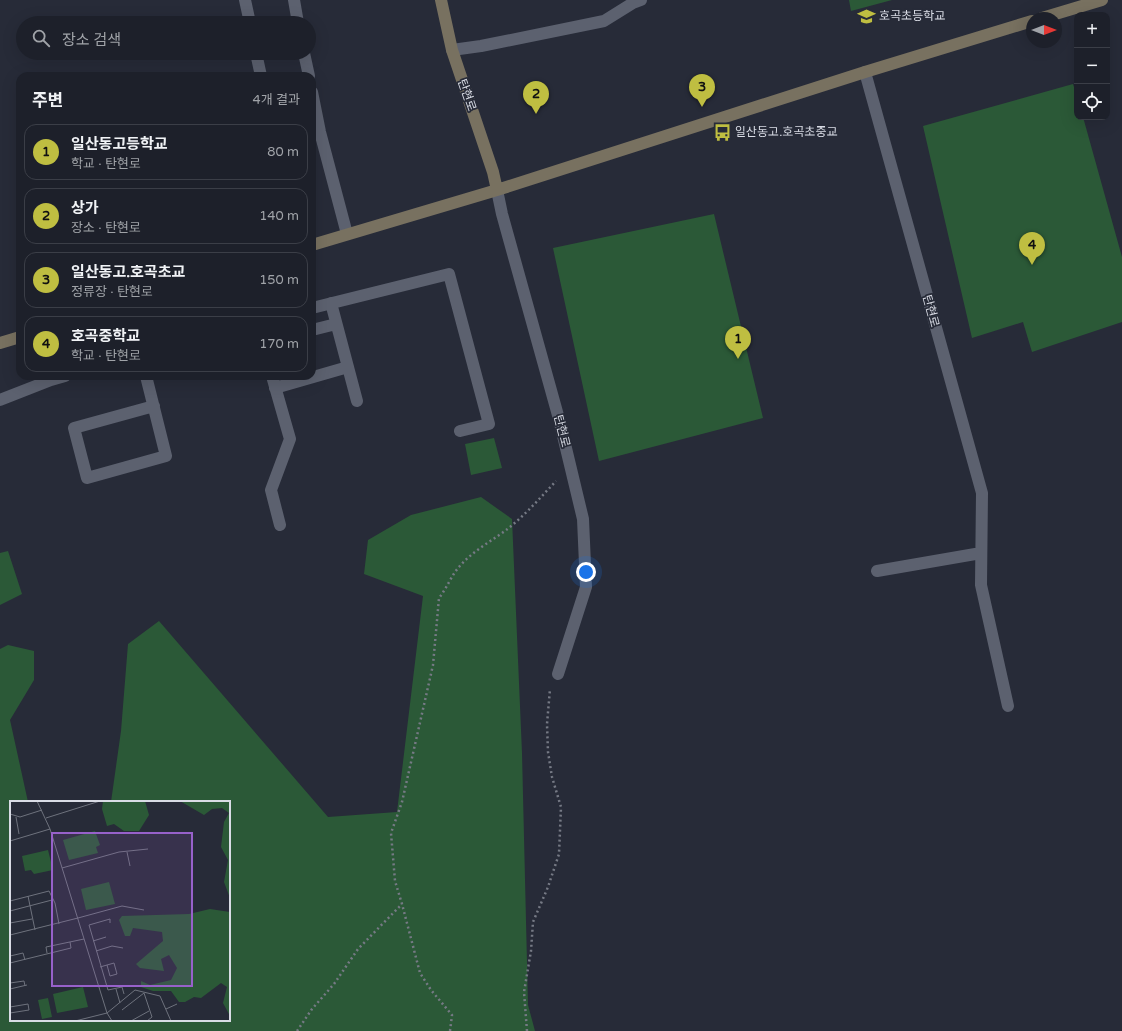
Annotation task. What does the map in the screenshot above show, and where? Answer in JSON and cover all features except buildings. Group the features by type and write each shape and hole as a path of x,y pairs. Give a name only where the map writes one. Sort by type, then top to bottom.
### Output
{"main road":[{"name":"탄현로","path":"441,0 452,50 493,172 497,190"},
{"path":"1062,12 1102,0"},
{"path":"316,244 497,190 865,72 1026,23"},
{"path":"0,343 16,338"}],"street":[{"path":"245,0 248,16"},
{"path":"294,0 297,16"},
{"path":"452,50 481,46 604,21 636,1"},
{"path":"258,60 260,72"},
{"path":"306,60 308,72"},
{"name":"탄현로","path":"865,72 982,493 981,585 1008,706"},
{"path":"316,133 347,234"},
{"name":"탄현로","path":"497,190 502,214 559,419 583,519 586,587 558,674"},
{"path":"316,307 449,274 489,424 460,431"},
{"path":"331,303 357,401"},
{"path":"316,329 336,324"},
{"path":"316,373 348,367"},
{"path":"0,400 46,380"},
{"path":"147,380 154,406 166,456 87,478 74,428 154,406"},
{"path":"280,525 272,490 290,439 274,382 284,380"},
{"path":"878,571 981,553"}],"path":[{"path":"450,1031 452,1015 431,990 420,973 395,881 391,833 402,802 433,665 439,598 445,591 459,567 472,554 515,522 536,503 556,480"},
{"path":"527,1031 524,992 531,951 533,922 548,887 558,854 561,807 552,776 548,752 547,724 550,688 558,674"},
{"path":"297,1031 312,1009 334,984 358,949 402,904"}],"green space":[{"path":"849,0 892,0 851,11"},
{"path":"1073,84 1074,120 1084,120 1122,257 1122,322 1032,352 1023,322 972,338 923,126"},
{"path":"714,214 763,418 599,461 553,248"},
{"path":"494,438 502,468 471,475 465,444"},
{"path":"481,497 512,519 522,753 528,1005 535,1031 0,1031 0,649 8,645 34,651 34,680 10,720 28,801 10,801 10,1021 230,1021 230,801 111,801 121,731 128,644 159,621 328,817 397,812 423,596 364,574 368,540 411,515"},
{"path":"8,551 22,594 0,605 0,553"}],"place":[{"name":"호곡초등학교","path":"866,16"},
{"name":"일산동고.호곡초교","path":"702,107"},
{"name":"상가","path":"536,114"},
{"name":"일산동고.호곡초중교","path":"722,132"},
{"name":"호곡중학교","path":"1032,265"},
{"name":"일산동고등학교","path":"738,359"}]}
